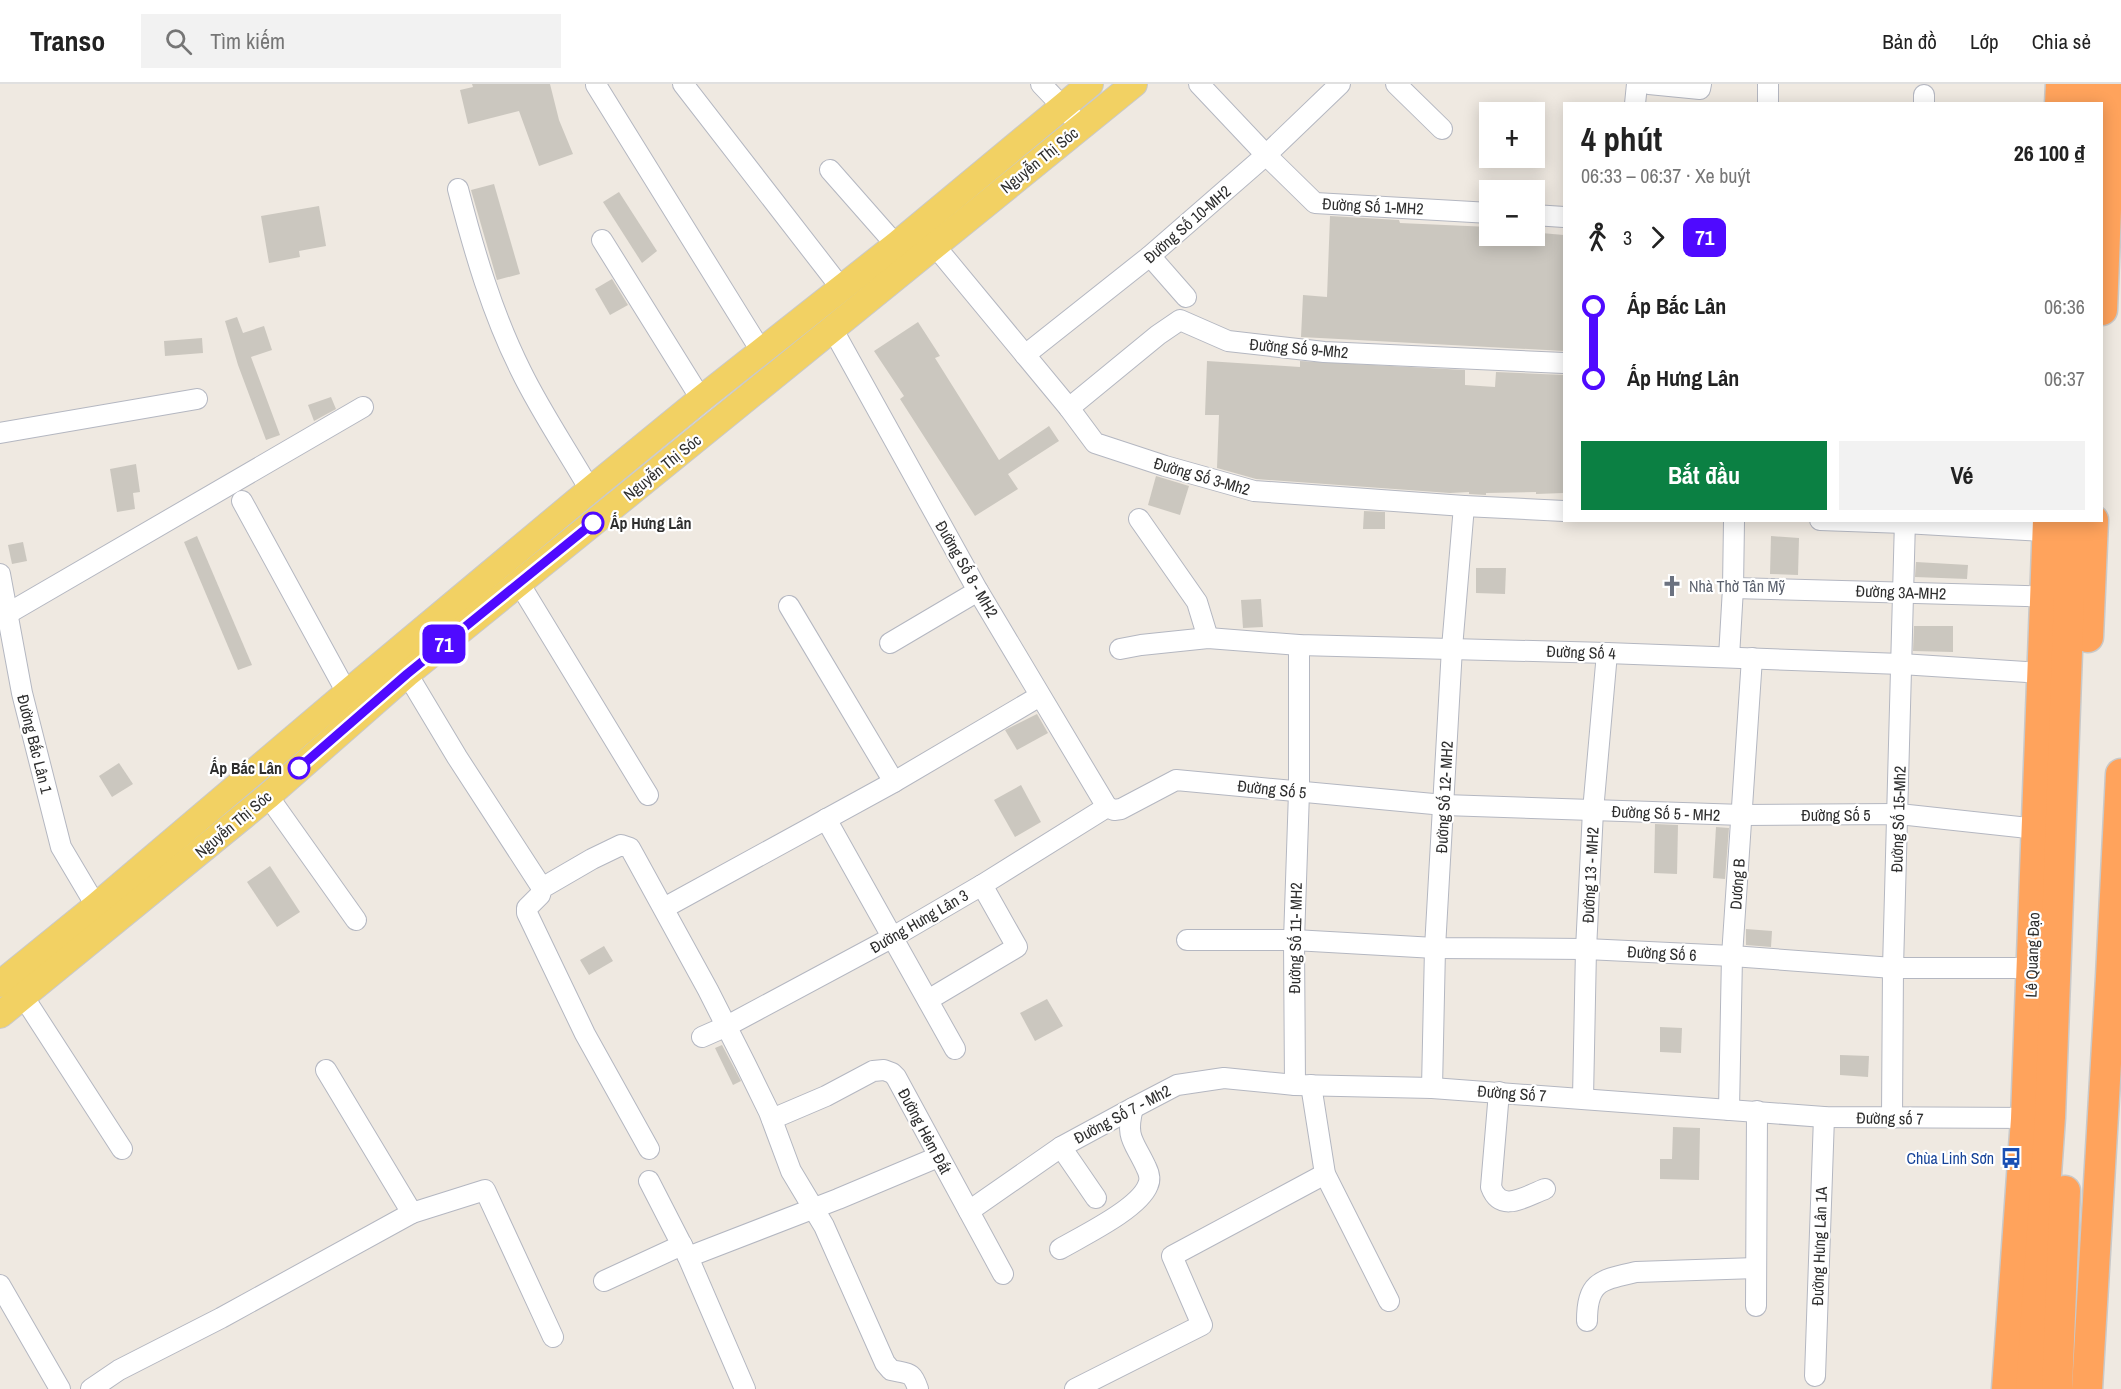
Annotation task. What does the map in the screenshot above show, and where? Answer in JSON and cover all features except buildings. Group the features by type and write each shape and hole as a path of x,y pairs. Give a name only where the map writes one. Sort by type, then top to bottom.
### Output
{"highway":[{"path":"2060,102 2061,84"},
{"path":"2081,102 2082,84"},
{"path":"2103,285 2111,84"},
{"path":"2056,1389 2065,525"},
{"name":"Lê Quang Đạo","path":"2007,1389 2038,1118 2031,968 2043,673 2057,597 2065,525"},
{"name":"Lê Quang Đạo","path":"2031,1389 2038,1118 2057,597"},
{"path":"2087,1389 2116,976 2121,774"}],"main road":[{"name":"Nguyễn Thị Sóc","path":"0,1015 268,796 363,713 401,663 590,490 896,245 1090,84"},
{"name":"Nguyễn Thị Sóc","path":"0,984 96,906 347,693 401,663 519,583 1134,84"}],"street":[{"path":"683,84 841,288"},
{"path":"1041,84 1081,126"},
{"name":"Đường Số 1-MH2","path":"1199,84 1315,203 1479,212"},
{"name":"Đường Số 10-MH2","path":"1025,355 1150,256 1266,155 1340,84"},
{"path":"1396,84 1442,129"},
{"path":"1635,102 1637,84"},
{"path":"1649,84 1700,89 1701,84"},
{"path":"1768,84 1768,102"},
{"path":"596,85 761,351"},
{"path":"830,170 896,245"},
{"path":"458,189 482,277 499,322 521,372 590,490"},
{"path":"1545,216 1563,217"},
{"path":"602,240 701,399"},
{"name":"Đường Số 3-Mh2","path":"935,246 1069,408 1095,443 1254,491 1563,511"},
{"path":"1150,256 1186,297"},
{"name":"Đường Số 9-Mh2","path":"1069,408 1158,335 1180,320 1228,341 1324,352 1563,363"},
{"name":"Đường Số 8 - MH2","path":"832,328 978,591 1107,807"},
{"path":"0,433 197,399"},
{"path":"8,614 363,407"},
{"path":"242,501 347,693 363,713"},
{"name":"Đường Số 12- MH2","path":"1432,1088 1435,948 1452,648 1464,506"},
{"path":"1139,519 1197,602 1208,638"},
{"path":"1729,657 1734,522"},
{"path":"1904,522 2065,525"},
{"name":"Đường Số 15-Mh2","path":"1892,1118 1893,968 1899,814 1904,522"},
{"name":"Đường Bắc Lân 1","path":"0,574 22,693 61,847 96,906"},
{"path":"519,583 648,795"},
{"name":"Đường 3A-MH2","path":"1733,588 2057,597"},
{"path":"890,643 978,591"},
{"path":"789,606 894,782"},
{"name":"Đường Số 4","path":"1120,649 1208,638 1299,645 1729,657 2043,673"},
{"path":"1299,645 1299,792"},
{"name":"Đường 13 - MH2","path":"1584,1098 1586,949 1593,811 1607,653"},
{"name":"Dương B","path":"1729,1110 1732,956 1752,658"},
{"path":"401,663 457,757 542,888"},
{"path":"664,908 894,782 1040,696"},
{"name":"Đường Số 5","path":"1107,807 1114,810 1121,809 1176,780 1444,805"},
{"name":"Đường Số 11- MH2","path":"1299,792 1294,940 1303,1085 1325,1174 1389,1301"},
{"path":"268,796 356,920"},
{"name":"Đường Số 5 - MH2","path":"1444,805 1743,815"},
{"name":"Đường Hưng Lân 3","path":"702,1037 727,1026 893,937 1107,807"},
{"name":"Đường Số 5","path":"1743,815 1899,814 2037,829"},
{"path":"826,819 956,1049"},
{"path":"649,1149 585,1034 527,913 527,908 540,895 542,888 600,855 626,845 630,848 664,908 727,1026 772,1119 791,1171 835,1248 885,1363 891,1370 908,1372 914,1377 918,1389"},
{"path":"928,1000 1017,947 982,885"},
{"name":"Đường Số 6","path":"1187,940 1294,940 1435,948 1586,949 1732,956 1893,968 2031,968"},
{"path":"23,996 122,1149"},
{"path":"326,1070 412,1213"},
{"name":"Đường Hẻm Đắt","path":"772,1119 873,1071 884,1070 892,1073 1003,1274"},
{"name":"Đường Số 7 - Mh2","path":"969,1211 1060,1147 1177,1085 1224,1078 1303,1085"},
{"name":"Đường Số 7","path":"1303,1085 1432,1088 1729,1110"},
{"path":"1499,1092 1491,1187 1493,1193 1498,1199 1510,1202 1545,1189"},
{"path":"1060,1249 1117,1216 1148,1186 1150,1178 1130,1139 1128,1130 1133,1108"},
{"name":"Đường số 7","path":"1729,1110 1824,1117 2038,1118"},
{"path":"1756,1306 1757,1111"},
{"name":"Đường Hưng Lân 1A","path":"1815,1376 1824,1117"},
{"path":"1060,1147 1096,1198"},
{"path":"604,1281 685,1251 814,1209 938,1157"},
{"path":"1075,1389 1202,1325 1172,1256 1325,1174"},
{"path":"649,1181 685,1251 745,1389"},
{"path":"90,1389 119,1370 221,1318 412,1213 485,1190 553,1337"},
{"path":"1587,1321 1587,1304 1591,1291 1603,1281 1618,1276 1636,1272 1756,1268"},
{"path":"0,1285 60,1389"}],"bus line":[{"name":"71","path":"299,768 407,674 593,523"}],"place":[{"name":"Ấp Hưng Lân","path":"593,523"},
{"name":"Nhà Thờ Tân Mỹ","path":"1672,586"},
{"name":"Ấp Bắc Lân","path":"299,768"},
{"name":"Chùa Linh Sơn","path":"2011,1158"}]}
